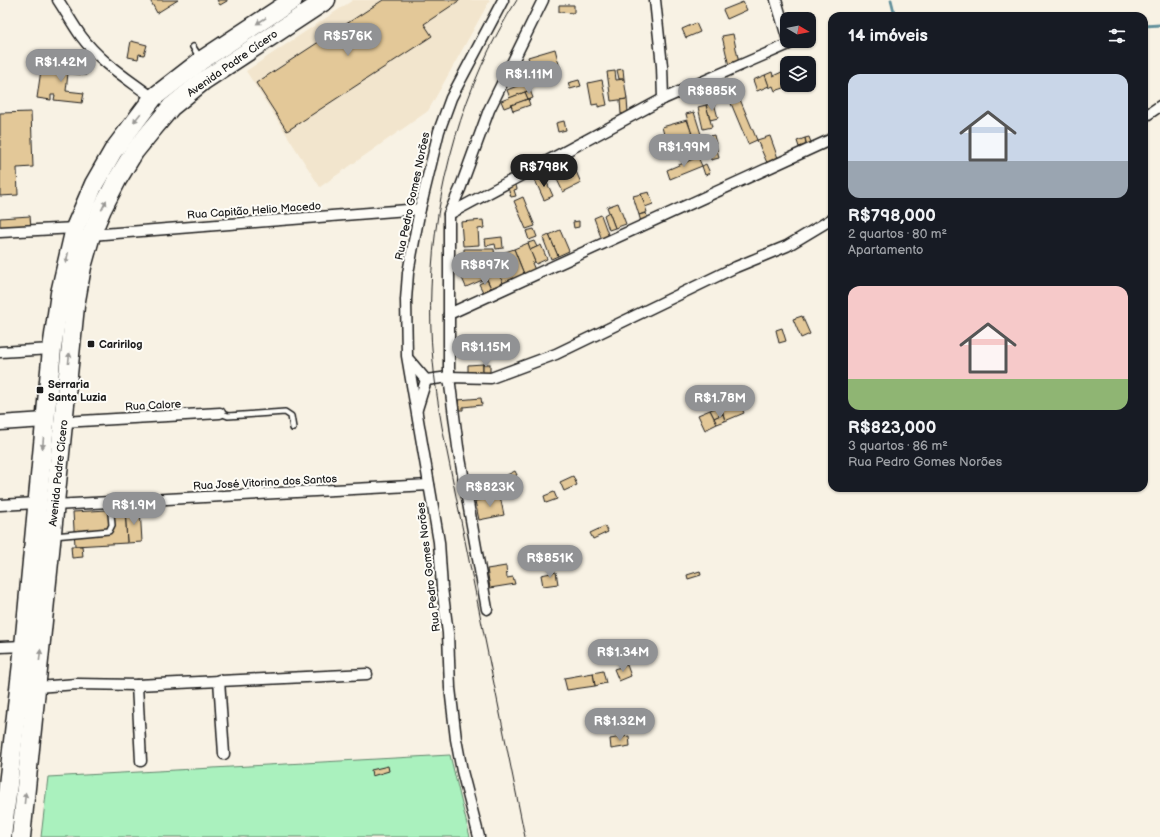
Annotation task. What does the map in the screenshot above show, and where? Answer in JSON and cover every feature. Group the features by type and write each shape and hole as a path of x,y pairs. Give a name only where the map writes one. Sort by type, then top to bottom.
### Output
{"highway":[{"name":"Avenida Padre Cícero","path":"21,837 51,536 46,504 45,420 52,349 60,294 83,231 94,184 113,152 153,98 197,54 293,0"},
{"name":"Avenida Padre Cícero","path":"2,837 24,646 46,504 63,422 75,306 82,267 83,231 130,158 171,107 208,77 326,0"}],"street":[{"path":"58,0 81,36 94,52 111,67 153,98"},
{"name":"Rua Pedro Gomes Norões","path":"479,837 462,771 456,739 450,688 448,633 442,588 439,542 416,415 407,356 406,327 408,280 420,209 439,130 452,98 503,0"},
{"path":"487,609 458,447 449,377 449,214 460,189 489,110 543,0"},
{"path":"655,0 662,66 663,99"},
{"path":"776,0 780,13"},
{"path":"449,214 663,99 780,48"},
{"path":"1148,114 1160,106"},
{"path":"449,314 828,141"},
{"name":"Rua Capitão Helio Macedo","path":"0,232 83,231 420,209"},
{"path":"426,380 449,377 491,378 556,354 736,267 787,246 828,221"},
{"path":"0,352 52,349"},
{"path":"407,356 426,380"},
{"path":"416,415 419,398 426,380"},
{"name":"Rua Calore","path":"63,422 220,413"},
{"path":"0,423 45,420"},
{"name":"Rua José Vitorino dos Santos","path":"0,505 110,502 429,485"},
{"path":"0,647 24,646"},
{"path":"36,687 77,684 137,685 367,674"},
{"path":"219,680 224,754"},
{"path":"137,685 141,761"}],"lane":[{"path":"220,413 228,416 284,412 291,416 293,428"},
{"path":"51,536 109,531 112,525 110,502"}],"shaded area":[{"path":"353,0 490,0 428,111 320,187 246,71"}],"green space":[{"path":"450,755 470,837 41,837 48,777"}],"building":[{"path":"150,0 178,0 157,13"},
{"path":"217,0 227,0 227,1 220,5"},
{"path":"383,0 460,0 424,24 432,36 287,131 256,83"},
{"path":"743,2 747,10 727,19 723,10"},
{"path":"559,5 574,5 574,13 559,12"},
{"path":"696,23 700,32 686,38 682,29"},
{"path":"733,34 739,63 729,66 722,36"},
{"path":"131,41 147,45 144,55 139,54 138,59 128,57"},
{"path":"555,49 560,68 533,75 528,57"},
{"path":"64,61 87,64 86,75 68,73 66,91 84,93 82,103 54,100 55,95 51,95 51,100 37,98 41,70 63,73"},
{"path":"623,69 624,79 619,79 617,70"},
{"path":"615,71 616,80 624,79 627,99 611,101 607,72"},
{"path":"772,72 773,76 780,73 780,89 775,91 773,86 769,88 765,75"},
{"path":"765,75 769,86 757,91 753,80"},
{"path":"579,80 581,86 570,89 568,83"},
{"path":"602,80 607,105 598,107 598,104 592,105 588,83"},
{"path":"527,82 530,90 510,98 507,90"},
{"path":"530,90 533,98 528,100 525,92"},
{"path":"736,90 739,97 730,101 727,94"},
{"path":"525,92 528,99 504,108 501,101"},
{"path":"739,97 757,140 748,144 730,101"},
{"path":"528,99 530,105 513,111 511,105"},
{"path":"627,99 628,113 621,114 620,100"},
{"path":"714,103 718,118 710,120 706,105"},
{"path":"706,105 712,127 703,129 698,107"},
{"path":"31,112 33,167 17,168 18,195 0,196 0,113"},
{"path":"694,112 705,147 696,150 686,114"},
{"path":"687,120 692,134 666,142 662,127"},
{"path":"564,121 566,130 558,132 556,123"},
{"path":"714,135 719,158 711,160 706,137"},
{"path":"770,136 779,161 768,165 757,140"},
{"path":"809,137 812,145 807,146 805,138"},
{"path":"805,138 806,145 799,147 797,141"},
{"path":"698,157 702,166 670,179 667,170"},
{"path":"572,162 581,183 563,192 553,171"},
{"path":"706,164 710,173 705,175 702,166"},
{"path":"544,176 553,196 544,200 535,180"},
{"path":"515,182 517,189 514,190 516,196 511,197 507,185"},
{"path":"649,192 653,204 645,207 641,194"},
{"path":"641,194 647,212 639,215 633,196"},
{"path":"523,197 535,226 526,229 514,201"},
{"path":"618,203 626,224 615,228 607,207"},
{"path":"609,212 615,228 609,230 604,215"},
{"path":"646,213 648,220 641,222 639,215"},
{"path":"601,215 609,237 602,240 594,218"},
{"path":"30,216 31,228 0,229 0,218"},
{"path":"483,220 484,228 478,229 479,245 463,246 461,222"},
{"path":"579,221 579,227 574,228 573,222"},
{"path":"534,229 537,237 529,240 526,231"},
{"path":"560,230 569,251 558,256 549,235"},
{"path":"549,235 558,256 551,259 543,238"},
{"path":"502,237 503,248 496,249 495,244 486,246 485,239"},
{"path":"534,241 537,247 530,250 528,243"},
{"path":"528,243 535,262 532,263 535,270 524,274 514,249"},
{"path":"541,245 547,259 536,264 530,250"},
{"path":"464,249 494,249 495,258 464,259"},
{"path":"514,249 524,274 503,283 495,265 503,261 500,254"},
{"path":"494,263 503,283 491,288 482,268"},
{"path":"482,268 487,278 466,287 462,278"},
{"path":"487,280 491,288 483,292 479,284"},
{"path":"802,316 810,334 801,338 793,319"},
{"path":"782,328 786,341 779,343 776,330"},
{"path":"483,364 483,373 468,374 468,365"},
{"path":"483,364 490,364 490,373 483,373"},
{"path":"481,398 482,405 463,407 463,410 459,410 458,400"},
{"path":"738,399 744,413 725,421 721,406"},
{"path":"721,406 723,414 714,418 710,410"},
{"path":"710,410 717,424 705,430 698,415"},
{"path":"723,414 725,421 717,424 714,418"},
{"path":"515,471 517,475 509,479 507,475"},
{"path":"573,476 577,485 564,491 560,482"},
{"path":"554,492 557,499 546,503 544,496"},
{"path":"500,496 504,515 479,520 475,501"},
{"path":"140,508 142,542 127,543 125,509"},
{"path":"125,509 127,543 75,546 73,512"},
{"path":"605,526 608,532 593,539 590,533"},
{"path":"71,546 82,546 83,557 72,558"},
{"path":"506,566 507,578 513,577 515,584 490,588 487,569"},
{"path":"700,571 701,575 688,579 687,575"},
{"path":"556,572 558,584 543,586 541,575"},
{"path":"627,665 631,676 619,681 614,669"},
{"path":"603,671 606,683 595,686 593,673"},
{"path":"593,673 595,686 567,690 564,678"},
{"path":"629,736 630,746 611,749 610,739"},
{"path":"388,766 389,771 372,776 371,770"}],"waterway":[{"path":"891,0 894,12"},
{"path":"1148,26 1160,25"}],"tram line":[{"path":"517,0 498,32 481,67 467,102 445,176 433,252 431,324 433,358 442,427 525,837"}],"place":[{"name":"Caririlog","path":"91,344"},
{"name":"Serraria Santa Luzia","path":"40,390"}]}
